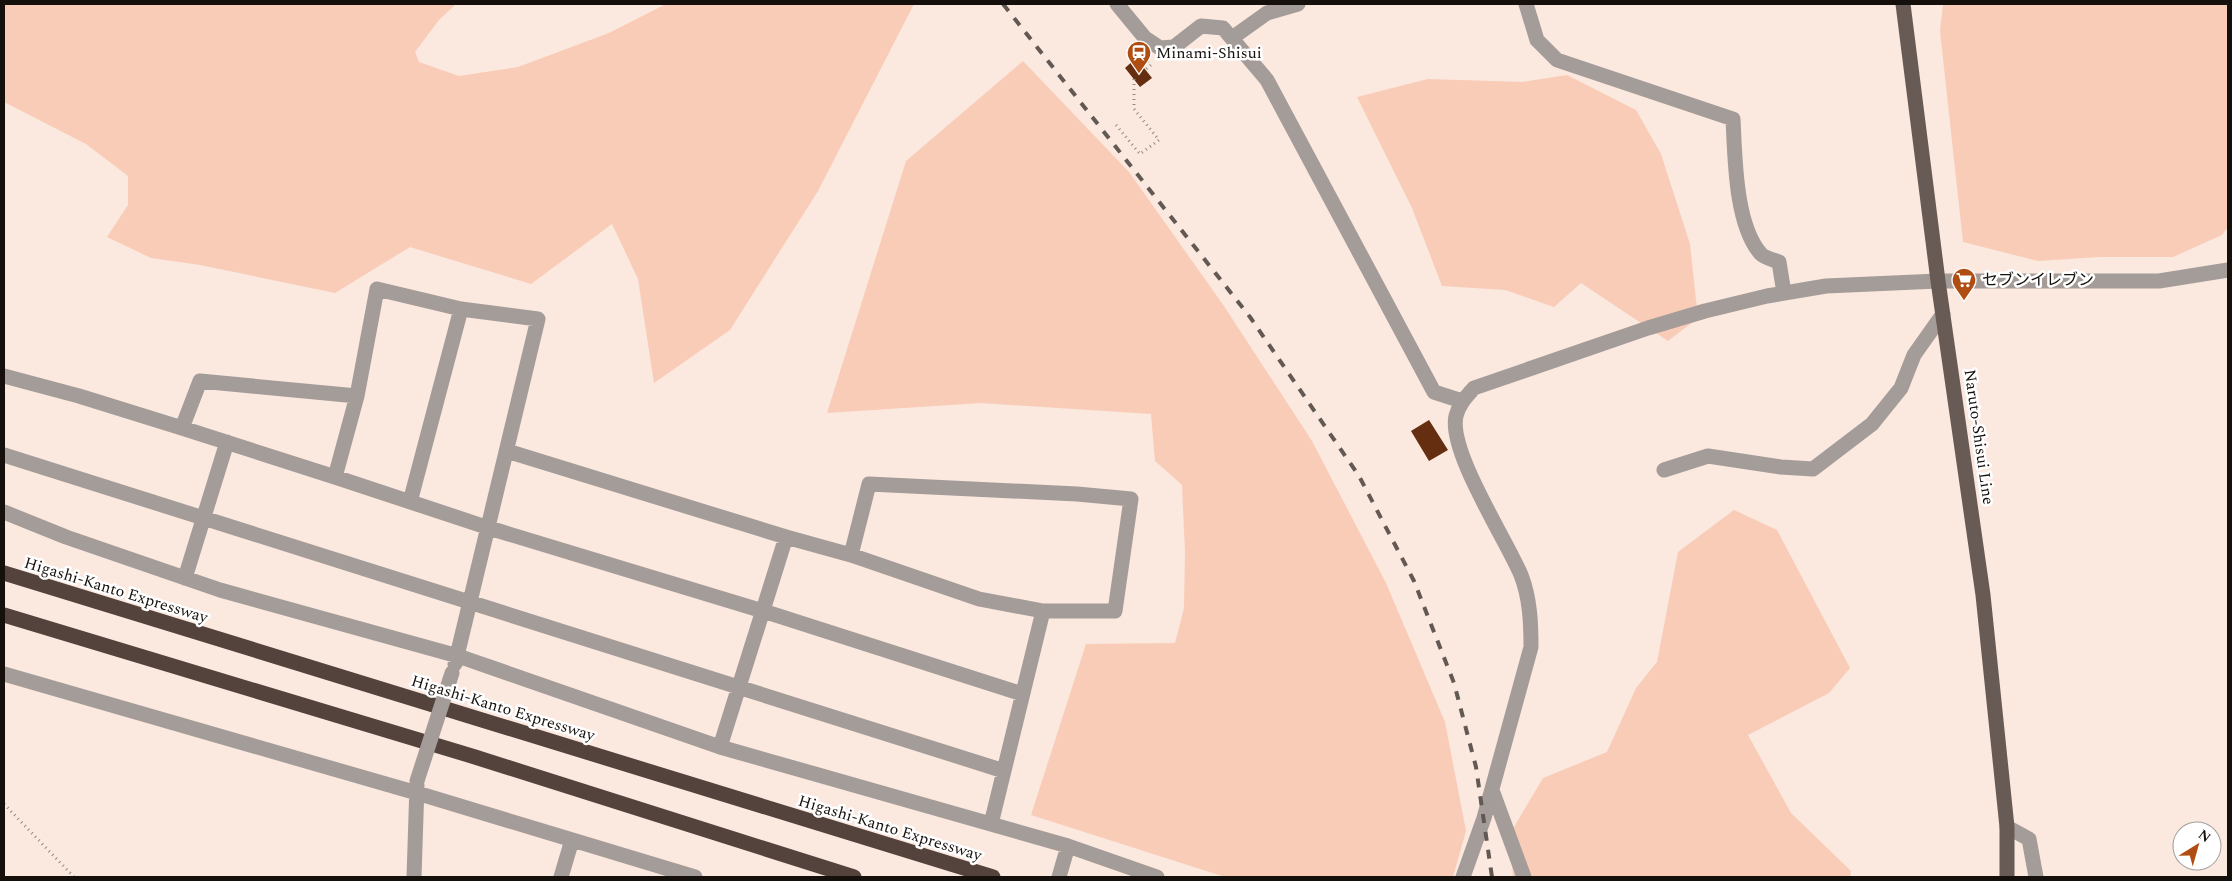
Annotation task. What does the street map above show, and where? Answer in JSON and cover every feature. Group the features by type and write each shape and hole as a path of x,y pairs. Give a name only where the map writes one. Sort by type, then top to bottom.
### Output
{"highway":[{"name":"Higashi-Kanto Expressway","path":"4,573 992,877"},
{"path":"4,616 475,757 854,877"}],"main road":[{"name":"Naruto-Shisui Line","path":"1903,4 1938,281 1983,595 2007,827 2007,877"}],"street":[{"path":"1117,4 1144,38 1160,48 1174,47 1201,26 1223,28 1232,38 1267,80 1434,392 1462,401"},
{"path":"1232,38 1267,13 1298,4"},
{"path":"1526,4 1537,40 1557,60 1733,119 1735,169 1744,223 1762,255 1779,262 1784,294"},
{"path":"1463,877 1492,790 1531,647 1531,618 1521,576 1460,453 1456,418 1462,401 1474,388 1648,328 1705,311 1826,286 1938,281 2159,281 2228,270"},
{"path":"335,476 357,396 377,289 461,309 538,319 458,656 417,787 414,877"},
{"path":"410,502 461,309"},
{"path":"1664,470 1708,456 1781,467 1813,469 1872,424 1901,388 1914,355 1943,314"},
{"path":"4,376 79,396 227,442 335,476 488,528 763,611 1022,694"},
{"path":"182,428 200,380 357,396"},
{"path":"185,578 227,442"},
{"path":"506,451 786,537 851,554 979,599 1043,610 1115,612 1131,499 1077,494 869,484 851,554"},
{"path":"4,455 1004,771"},
{"path":"4,512 66,537 220,590 458,656 720,747 1068,846 1157,877"},
{"path":"720,747 786,537"},
{"path":"991,824 1043,610"},
{"path":"4,674 417,787 572,840 695,877"},
{"path":"1492,790 1524,877"},
{"path":"2007,827 2029,839 2036,877"},
{"path":"561,877 572,840"},
{"path":"1059,877 1068,846"}],"path":[{"path":"1116,125 1140,154 1159,140 1134,109 1134,79"},
{"path":"4,804 74,877"}],"shaded area":[{"path":"4,4 456,4 439,20 415,52 419,62 459,76 518,67 609,33 666,4 914,4 818,191 730,330 654,383 638,279 612,224 531,284 410,247 335,293 200,265 151,258 107,237 128,205 128,176 86,144 4,102"},
{"path":"1943,4 2228,4 2228,227 2222,235 2173,257 2099,257 2038,261 1963,242 1940,31"},
{"path":"1023,61 1129,172 1224,306 1312,441 1386,583 1445,722 1466,831 1453,877 1225,877 1031,815 1086,644 1175,643 1184,608 1185,552 1182,485 1155,461 1151,414 981,403 827,413 906,161"},
{"path":"1567,75 1636,110 1661,154 1690,244 1698,318 1668,341 1581,283 1554,307 1505,290 1442,286 1412,208 1357,97 1428,79 1523,82"},
{"path":"1734,510 1777,530 1850,668 1829,693 1748,735 1791,813 1851,871 1850,877 1513,877 1511,832 1543,778 1607,752 1636,688 1657,662 1678,552"}],"building":[{"path":"1136,58 1152,78 1140,87 1125,68"},
{"path":"1429,420 1448,450 1429,461 1411,431"}],"railway":[{"path":"1003,4 1250,317 1359,476 1414,581 1454,683 1476,767 1492,877"}],"place":[{"name":"Minami-Shisui","path":"1139,74"},
{"name":"セブンイレブン","path":"1964,301"}]}
